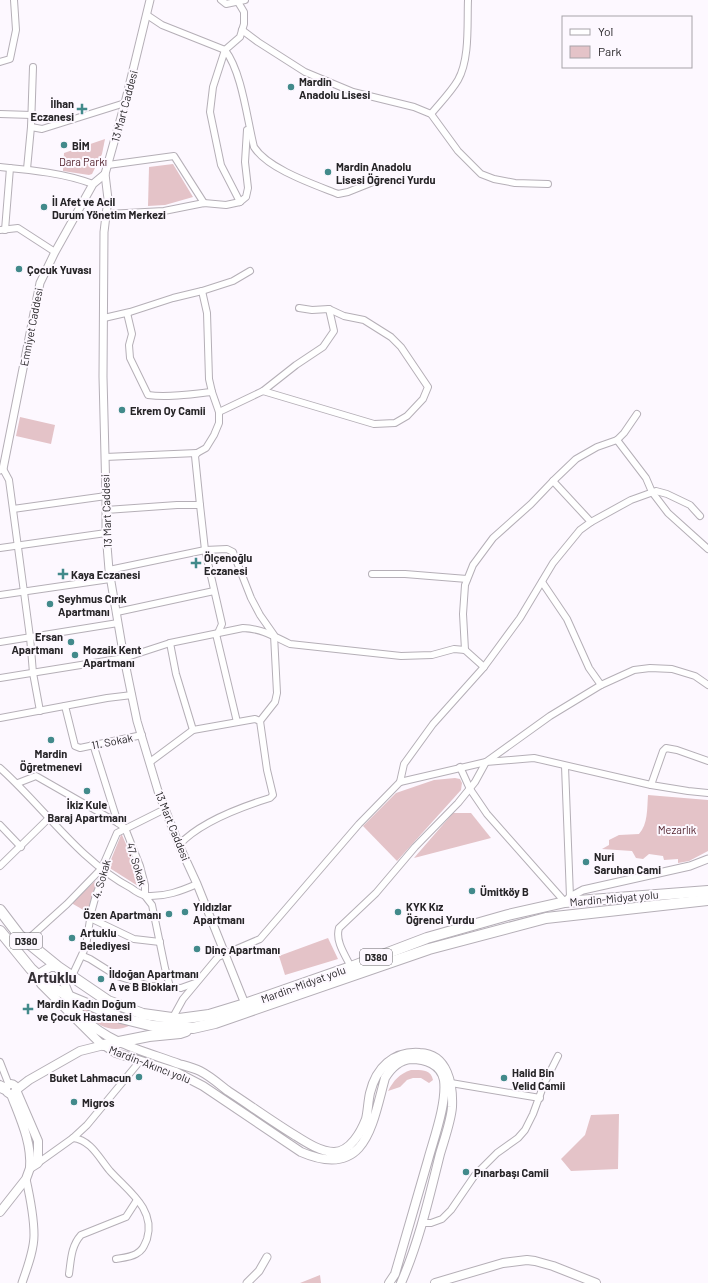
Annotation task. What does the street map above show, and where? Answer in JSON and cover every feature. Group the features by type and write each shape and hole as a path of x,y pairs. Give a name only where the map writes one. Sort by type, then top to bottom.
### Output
{"highway":[{"name":"Mardin-Midyat yolu","path":"0,910 19,935 58,967 108,1001 143,1014 179,1019 209,1015 245,1004 351,967 427,938 468,925 568,900 708,891"},
{"name":"Mardin-Midyat yolu","path":"0,932 41,981 68,996 121,1018 153,1026 193,1028 215,1023 429,949 546,918 708,900"},
{"path":"104,1045 149,1036 180,1033 193,1028"}],"main road":[{"path":"41,981 42,972 46,969 58,967"},
{"name":"Mardin-Akıncı yolu","path":"58,967 68,996 83,1017 117,1042 201,1071 280,1127 314,1147 334,1152 347,1149 357,1137 366,1119 370,1093 376,1075 384,1065 396,1057 408,1053 422,1052 432,1055 441,1062 448,1073 451,1083 452,1109 422,1223 410,1262 401,1283"},
{"name":"Mardin-Akıncı yolu","path":"41,981 99,1042 116,1053 176,1072 203,1086 301,1152 317,1158 332,1160 346,1157 359,1148 371,1129 385,1078 394,1066 403,1061 414,1059 426,1061 437,1067 442,1075 444,1085 444,1096 438,1126 395,1274 389,1283"},
{"path":"7,1089 29,1080 80,1051 104,1045"},
{"path":"7,1089 38,1141 38,1163 30,1168"},
{"path":"0,1212 26,1179 30,1168 31,1156 29,1146 7,1089"},
{"path":"435,1283 503,1263 527,1260 553,1266 596,1283"}],"street":[{"path":"0,62 10,59 16,30 14,0"},
{"name":"13 Mart Caddesi","path":"150,0 125,103 105,174 108,199 104,232 102,377 106,533 109,570 124,658 137,721 158,791 245,1004"},
{"path":"221,0 226,4 245,0"},
{"path":"430,114 458,80 464,67 468,38 468,0"},
{"path":"238,2 244,12 244,24 240,37 225,50 213,87 210,112 221,165 240,202"},
{"path":"147,16 162,25 225,50 229,56 242,91 254,147 259,154 277,167 338,194 348,192 373,182"},
{"path":"242,30 305,72 353,92 414,107 430,114 458,151 481,174 494,179 515,183 548,184"},
{"path":"27,169 32,115 32,68"},
{"path":"31,127 42,129 125,103"},
{"path":"0,114 32,115"},
{"path":"107,214 164,211 204,204 226,205 240,202 246,197 248,188 245,162 248,123"},
{"path":"108,165 174,156 204,204"},
{"path":"0,167 27,169 83,180 93,184"},
{"path":"10,168 3,230 18,228 55,252"},
{"name":"Emniyet Caddesi","path":"2,470 40,283 55,252 93,184 105,174"},
{"path":"104,318 127,313 173,298 202,291 232,281 250,271"},
{"path":"105,457 196,453 206,448 214,435 219,423 219,412 209,379 207,313 202,291"},
{"path":"263,391 374,424 395,423 407,416 423,398 428,387 401,347 391,337 364,320 344,316 329,309 312,310 299,308"},
{"path":"219,412 263,391 296,365 323,347 334,331 329,309"},
{"path":"127,313 132,334 129,345 130,358 148,395 172,396 212,392"},
{"path":"465,650 463,614 465,585 473,565 494,538 576,459 597,447 617,440 638,414"},
{"path":"617,440 646,478 652,492 668,513 708,549"},
{"path":"196,453 195,456 200,505 206,550 222,624 217,633 237,722"},
{"path":"2,470 9,480 30,637 33,673 40,711"},
{"path":"553,481 591,522"},
{"path":"400,782 404,764 433,724 484,667 520,618 553,562 580,530 591,522 631,500 656,491 668,494 690,505 700,516"},
{"path":"13,509 106,496"},
{"path":"106,510 177,505 200,505"},
{"path":"0,548 106,533"},
{"path":"109,570 206,550 227,549 233,552 260,615 277,638 290,644 401,656 432,655 454,649 465,650 484,667"},
{"path":"372,574 405,574 467,578"},
{"path":"0,595 110,579"},
{"path":"542,582 567,619 589,668 601,685"},
{"path":"117,612 214,591"},
{"path":"0,642 118,623"},
{"path":"0,678 124,658 170,643 242,628 274,635"},
{"path":"179,845 186,838 211,822 231,812 270,798 273,795 267,770 260,721 276,702 278,693 274,635"},
{"path":"170,643 176,674 193,730"},
{"path":"351,967 338,939 337,934 339,928 376,893 415,848 458,803 470,789 486,762 550,716 601,685 634,670 650,668 672,670 695,676 708,685"},
{"path":"0,718 132,695"},
{"name":"11. Sokak","path":"65,706 75,746 80,748 93,744 142,735"},
{"path":"150,762 193,730 256,719 260,721"},
{"path":"93,744 118,823"},
{"path":"651,784 663,751 666,748 677,750 708,761"},
{"path":"172,1019 194,983 218,957 260,939 359,824 400,782 486,762 534,758 651,784 688,791 708,792"},
{"path":"565,766 568,900"},
{"path":"460,767 470,789 487,814 568,900"},
{"path":"0,768 18,784 49,818 103,871 122,883 145,896 178,892 197,884"},
{"name":"47. Sokak","path":"18,784 36,776 125,828 140,866 145,885 145,896 152,905 170,987"},
{"name":"4. Sokak","path":"72,976 83,956 89,933 90,918 104,863 117,833 165,809"},
{"path":"0,866 49,818"},
{"path":"0,825 21,847"},
{"path":"568,900 583,890 690,866 708,859"},
{"path":"26,940 103,871"},
{"path":"90,918 134,939 160,942"},
{"path":"83,956 117,976 150,986 182,988 194,983"},
{"path":"422,1223 431,1223 442,1220 451,1210 475,1175 497,1153 518,1138 525,1130 540,1098 544,1084 558,1056"},
{"path":"38,1163 73,1138 87,1125 140,1061"},
{"path":"0,1062 7,1089"},
{"path":"451,1083 540,1098"},
{"path":"73,1138 87,1142 110,1171 131,1192 144,1210 148,1219 149,1232 144,1249 136,1254 116,1259"},
{"path":"22,1283 32,1252 34,1235 32,1205 26,1179"},
{"path":"69,1274 76,1240 81,1235 126,1217 137,1200"},
{"path":"247,1283 259,1271 267,1257"}],"green space":[{"name":"Dara Parkı","path":"105,139 102,154 92,174 89,175 63,171 64,153"},
{"path":"173,164 193,197 165,205 148,206 149,167"},
{"path":"20,417 55,425 51,444 16,436"},
{"path":"460,779 462,783 461,790 397,861 363,826 396,793 434,780"},
{"name":"Mezarlık","path":"648,795 708,800 708,851 689,861 678,863 678,859 664,860 663,856 649,854 643,859 636,858 632,851 602,849 609,845 609,840 619,835 639,834 646,821"},
{"path":"453,813 471,813 491,838 414,858"},
{"path":"121,835 142,881 138,886 108,867"},
{"path":"95,881 97,881 89,910 87,912 73,904 73,902"},
{"path":"328,938 338,959 285,975 279,956"},
{"path":"80,1005 105,1017 131,1025 116,1029 102,1026 90,1017"},
{"path":"411,1070 422,1070 428,1072 432,1076 433,1080 429,1083 421,1078 413,1078 407,1080 400,1087 388,1091 397,1078 403,1073"},
{"path":"619,1114 618,1169 571,1171 561,1159 585,1135 591,1115"},
{"path":"320,1275 321,1283 300,1283"}],"place":[{"name":"Mardin Anadolu Lisesi","path":"291,87"},
{"name":"İlhan Eczanesi","path":"82,109"},
{"name":"BİM","path":"64,145"},
{"name":"Mardin Anadolu Lisesi Öğrenci Yurdu","path":"328,172"},
{"name":"İl Afet ve Acil Durum Yönetim Merkezi","path":"44,207"},
{"name":"Çocuk Yuvası","path":"19,269"},
{"name":"Ekrem Oy Camii","path":"122,410"},
{"name":"Ölçenoğlu Eczanesi","path":"196,563"},
{"name":"Kaya Eczanesi","path":"63,574"},
{"name":"Seyhmus Cırık Apartmanı","path":"50,604"},
{"name":"Ersan Apartmanı","path":"71,642"},
{"name":"Mozaik Kent Apartmanı","path":"75,655"},
{"name":"Mardin Öğretmenevi","path":"51,740"},
{"name":"İkiz Kule Baraj Apartmanı","path":"87,791"},
{"name":"Nuri Saruhan Cami","path":"586,862"},
{"name":"Ümitköy B","path":"472,891"},
{"name":"Yıldızlar Apartmanı","path":"185,912"},
{"name":"KYK Kız Öğrenci Yurdu","path":"398,912"},
{"name":"Özen Apartmanı","path":"169,914"},
{"name":"Artuklu Belediyesi","path":"72,938"},
{"name":"Dinç Apartmanı","path":"197,949"},
{"name":"İldoğan Apartmanı A ve B Blokları","path":"101,979"},
{"name":"Mardin Kadın Doğum ve Çocuk Hastanesi","path":"28,1009"},
{"name":"Buket Lahmacun","path":"139,1077"},
{"name":"Halid Bin Velid Camii","path":"504,1078"},
{"name":"Migros","path":"74,1102"},
{"name":"Pınarbaşı Camii","path":"466,1172"}],"district":[{"name":"Artuklu","path":"52,977"}]}
